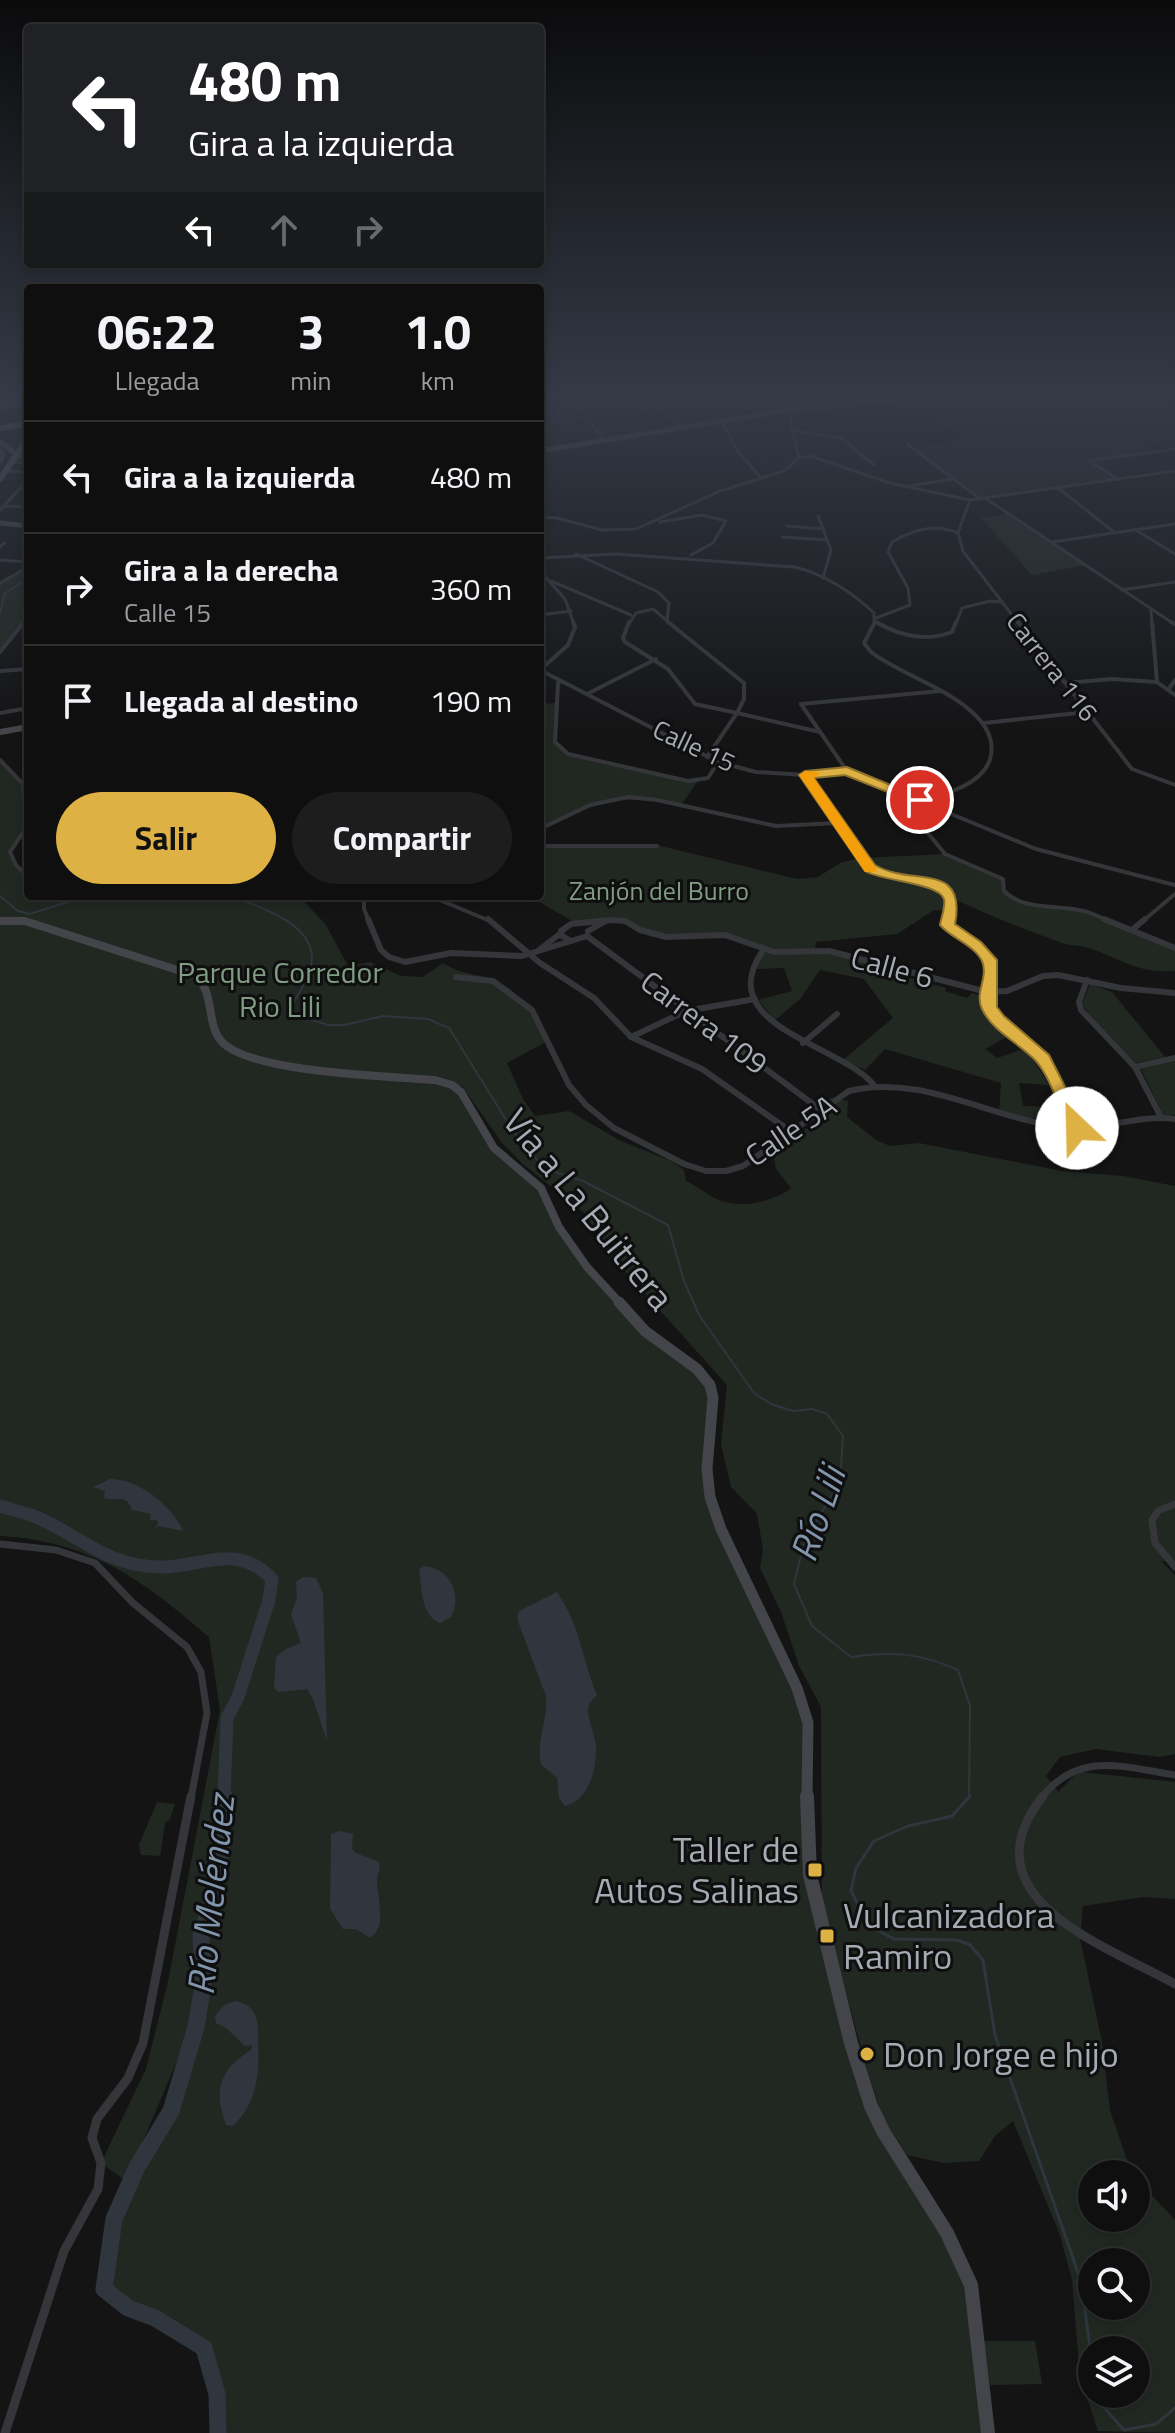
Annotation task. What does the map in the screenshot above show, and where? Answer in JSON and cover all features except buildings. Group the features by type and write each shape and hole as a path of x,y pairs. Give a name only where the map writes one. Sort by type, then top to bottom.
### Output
{"street":[{"path":"544,518 617,531 653,523 689,506"},
{"path":"944,527 958,533 968,514 969,506"},
{"path":"994,506 1175,624"},
{"path":"1080,506 1114,532"},
{"path":"2,508 24,507"},
{"path":"675,512 687,517"},
{"path":"653,523 711,516 726,521 721,535 706,550 684,557"},
{"path":"818,516 831,550 823,578"},
{"path":"0,521 24,524"},
{"path":"920,800 970,781 987,767 993,752 984,723 925,680 874,656 864,643 875,620 906,609 911,600 888,552 892,542 904,535 962,523"},
{"path":"1051,542 1175,524"},
{"path":"787,526 822,529"},
{"path":"1134,529 1175,554"},
{"name":"Carrera 116","path":"958,533 963,551 1132,769 1175,785"},
{"path":"783,537 827,540"},
{"path":"706,550 713,560"},
{"path":"544,557 575,553 684,557 802,568 827,564"},
{"path":"575,553 658,592 669,603 667,621"},
{"path":"0,560 24,563"},
{"path":"0,583 24,567"},
{"path":"802,568 871,609 890,613"},
{"path":"544,577 631,615 650,609 744,683 748,689 747,697 707,757"},
{"path":"544,578 558,590 575,619 573,635 559,655 544,667"},
{"path":"1121,590 1175,582"},
{"path":"871,609 875,620 890,629 927,638 946,635 957,625 958,612 962,608 998,597"},
{"path":"990,601 1002,602"},
{"path":"1151,610 1157,682"},
{"path":"544,614 571,611"},
{"path":"631,615 625,642 668,669 695,704 820,732"},
{"path":"0,652 24,621"},
{"path":"869,632 890,629"},
{"path":"587,694 656,659"},
{"path":"0,671 24,669"},
{"name":"Calle 15","path":"544,672 718,762 756,772 805,775 847,771 1036,849 1175,885"},
{"path":"1065,683 1112,679 1157,682 1175,695"},
{"path":"1168,690 1175,680"},
{"path":"561,681 558,683 555,742 568,754 688,781 708,778 718,762"},
{"path":"847,771 801,704 940,691"},
{"path":"0,713 24,709"},
{"path":"984,723 1087,712"},
{"path":"0,734 24,731"},
{"path":"0,760 23,784 24,793"},
{"path":"805,775 874,871 936,884 949,893 952,901 947,925 976,945 990,960 989,1007 998,1020 1044,1059 1077,1128"},
{"path":"893,790 945,854 1003,879 1004,891 1011,898 1024,903 1072,907 1175,948"},
{"path":"544,827 590,805 628,797 657,800 776,826 837,823"},
{"path":"932,798 937,807"},
{"path":"24,835 14,842 10,852 24,873"},
{"path":"544,846 657,846"},
{"path":"1133,929 1175,894"},
{"path":"364,900 364,909 381,950 394,960 415,962 451,953 515,957 532,954 580,941 610,920"},
{"path":"441,900 484,916 594,998 631,1037 702,1069 790,1131"},
{"name":"Calle 6","path":"532,954 567,926 610,920 625,921 658,936 710,933 787,953 829,951 987,992 1007,991 1050,975 1121,988 1175,993"},
{"name":"Vía a La Buitrera","path":"0,921 25,921 196,976 204,983 217,1034 233,1050 314,1068 435,1080 452,1085 464,1096 494,1148 541,1188 559,1227 587,1267 645,1331 697,1369 708,1381 713,1398 707,1469 710,1497 721,1529 797,1688 808,1723 806,1824 810,1875 847,2028 871,2106 947,2233 971,2285 988,2433"},
{"name":"Carrera 109","path":"579,925 686,1011 821,1110"},
{"path":"561,933 571,941"},
{"path":"764,949 750,971 755,999 770,1018 803,1043 858,1069 874,1085 895,1085 1012,1117 1077,1128 1161,1117 1175,1119"},
{"name":"Calle 5A","path":"456,977 493,981 532,1010 569,1085 586,1105 614,1128 684,1164 706,1171 726,1171 743,1166 849,1091 874,1085"},
{"path":"1087,980 1079,1002 1081,1010 1135,1067 1161,1117"},
{"path":"631,1037 686,1011 755,999"},
{"path":"803,1043 837,1014"},
{"path":"1135,1067 1175,1058"},
{"path":"1175,1504 1158,1511 1152,1520 1155,1543 1175,1567"},
{"path":"0,1544 49,1547 103,1568 132,1602 182,1639 195,1653 203,1672 207,1713 143,2043 128,2078 97,2119 92,2138 101,2163 98,2189 64,2251 5,2433"},
{"path":"1175,1775 1098,1765 1071,1771 1045,1793 1029,1819 1018,1854 1019,1871 1030,1893 1061,1917 1175,1984"}],"green space":[{"path":"1007,514 1086,565 1032,575 981,518"},
{"path":"24,569 24,627 16,628 0,652 0,583"},
{"path":"556,703 555,742 568,754 698,781 681,805 639,800 608,802 544,827 544,704"},
{"name":"Parque Corredor Rio Lili","path":"0,760 23,784 24,831 10,852 24,873 24,900 303,900 326,925 348,966 370,962 401,976 423,977 443,963 492,979 518,997 546,1042 507,1063 523,1099 535,1116 569,1111 619,1140 671,1161 684,1170 686,1181 719,1200 737,1204 756,1203 791,1188 776,1169 774,1157 790,1140 824,1117 816,1106 830,1098 848,1101 847,1117 876,1140 890,1146 919,1143 1062,1171 1123,1176 1175,1186 1175,1561 1161,1561 1175,1575 1175,1754 1160,1757 1096,1749 1060,1757 1046,1776 1058,1792 1082,1772 1175,1782 1175,1899 1143,1897 1083,1906 1080,1938 1102,2042 1110,2111 1127,2160 1078,2160 1078,2232 1150,2232 1150,2193 1175,2220 1175,2433 1098,2431 1090,2408 1150,2408 1150,2336 1078,2336 1078,2353 1072,2280 1060,2235 1013,2121 995,2136 979,2161 944,2163 907,2155 883,2117 822,1905 821,1707 799,1666 781,1612 760,1568 763,1550 757,1514 731,1487 721,1444 727,1385 613,1258 596,1237 586,1214 524,1165 502,1143 462,1086 458,1088 489,1141 532,1180 559,1227 645,1331 708,1381 710,1497 803,1705 810,1875 861,2079 966,2272 988,2433 218,2433 217,2394 204,2348 155,2318 128,2308 104,2289 114,2219 137,2167 171,2111 197,2014 126,2181 101,2163 146,2069 168,1982 220,1710 209,1637 138,1581 88,1555 61,1546 0,1536"},
{"name":"Zanjón del Burro","path":"657,845 797,879 818,877 842,862 862,858 945,854 1003,879 1004,891 1024,903 1072,907 1175,948 1175,971 1139,968 1086,947 1068,945 952,898 949,911 934,910 897,934 816,942 815,950 787,953 725,935 666,937 625,921 579,925 536,900 544,900 544,846"},
{"path":"825,951 894,970 902,976 946,988 945,991 967,998 972,993 979,995 998,1026 1012,1034 985,1049 997,1058 1026,1048 1049,1085 1019,1083 1023,1106 1061,1107 1071,1125 999,1113 1001,1083 885,1049 865,1070 843,1060 893,1018 864,979 820,970 800,999 775,1020 758,1000 792,991 784,968 755,969 763,953"},
{"path":"1090,984 1112,992 1165,1057 1135,1063 1082,1004"},
{"path":"1175,1061 1175,1115 1164,1116 1141,1069"},
{"path":"157,1802 175,1804 170,1819 165,1823 160,1856 141,1855 139,1845"},
{"path":"984,2341 1035,2341 1042,2384 990,2385"}],"shaded area":[{"path":"110,1479 132,1483 154,1496 172,1513 183,1531 159,1526 154,1529 158,1524 157,1520 150,1520 151,1514 132,1510 124,1499 104,1498 105,1491 93,1487"},
{"path":"425,1566 447,1577 455,1592 451,1617 440,1623 425,1607 419,1569"},
{"path":"303,1577 316,1578 323,1593 327,1741 307,1689 278,1692 274,1687 276,1657 301,1643 291,1615 297,1597 296,1582"},
{"path":"557,1592 576,1629 597,1695 588,1711 596,1744 593,1775 580,1798 565,1806 559,1798 557,1778 541,1764 546,1696 517,1619 519,1611"},
{"path":"340,1831 353,1834 352,1849 356,1853 379,1862 380,1920 379,1927 370,1938 356,1929 343,1929 330,1909 331,1834"},
{"path":"235,2001 249,2007 256,2017 258,2056 252,2099 233,2126 226,2125 222,2113 222,2082 232,2065 251,2050 252,2045 245,2046 216,2023 215,2016 224,2005"}],"waterway":[{"name":"Río Lili","path":"0,613 5,593 24,581"},
{"name":"Río Lili","path":"0,896 18,911 30,914 74,900"},
{"name":"Río Lili","path":"241,900 285,920 306,939 311,952 311,966 291,1007 296,1015 328,1025 344,1025 383,1016 428,1019 449,1028 513,1131 545,1169 583,1181 668,1225 684,1281 699,1315 754,1393 771,1404 793,1411 812,1409 827,1414 843,1436 841,1468 833,1494 805,1539 794,1584 812,1626 851,1657 906,1655 958,1670 970,1706 969,1797"},
{"name":"Río Meléndez","path":"0,1506 36,1517 124,1562 161,1567 233,1559 259,1568 272,1579 269,1600 238,1697 227,1718 224,1798"},
{"name":"Río Meléndez","path":"218,2433 217,2394 204,2348 155,2318 128,2308 104,2289 114,2219 137,2167 171,2111 196,2027 203,1985 201,1935 211,1904 222,1846 224,1796"},
{"name":"Río Lili","path":"969,1797 952,1816 908,1826 874,1841 856,1868 851,1891 869,1926 894,1939 957,1940 970,1945 983,1960 995,2035 1081,2281 1088,2336"},
{"name":"Río Lili","path":"1104,2408 1124,2430 1156,2424 1175,2408"}],"slow traffic":[{"path":"813,774 805,775 870,869"}],"place":[{"name":"Taller de Autos Salinas","path":"815,1870"},
{"name":"Vulcanizadora Ramiro","path":"827,1936"},
{"name":"Don Jorge e hijo","path":"867,2054"}],"route":[{"path":"920,800 847,771 805,775 870,868 879,874 936,884 949,893 952,901 947,925 976,945 990,960 989,1007 998,1020 1028,1042 1044,1059 1077,1128"}]}
